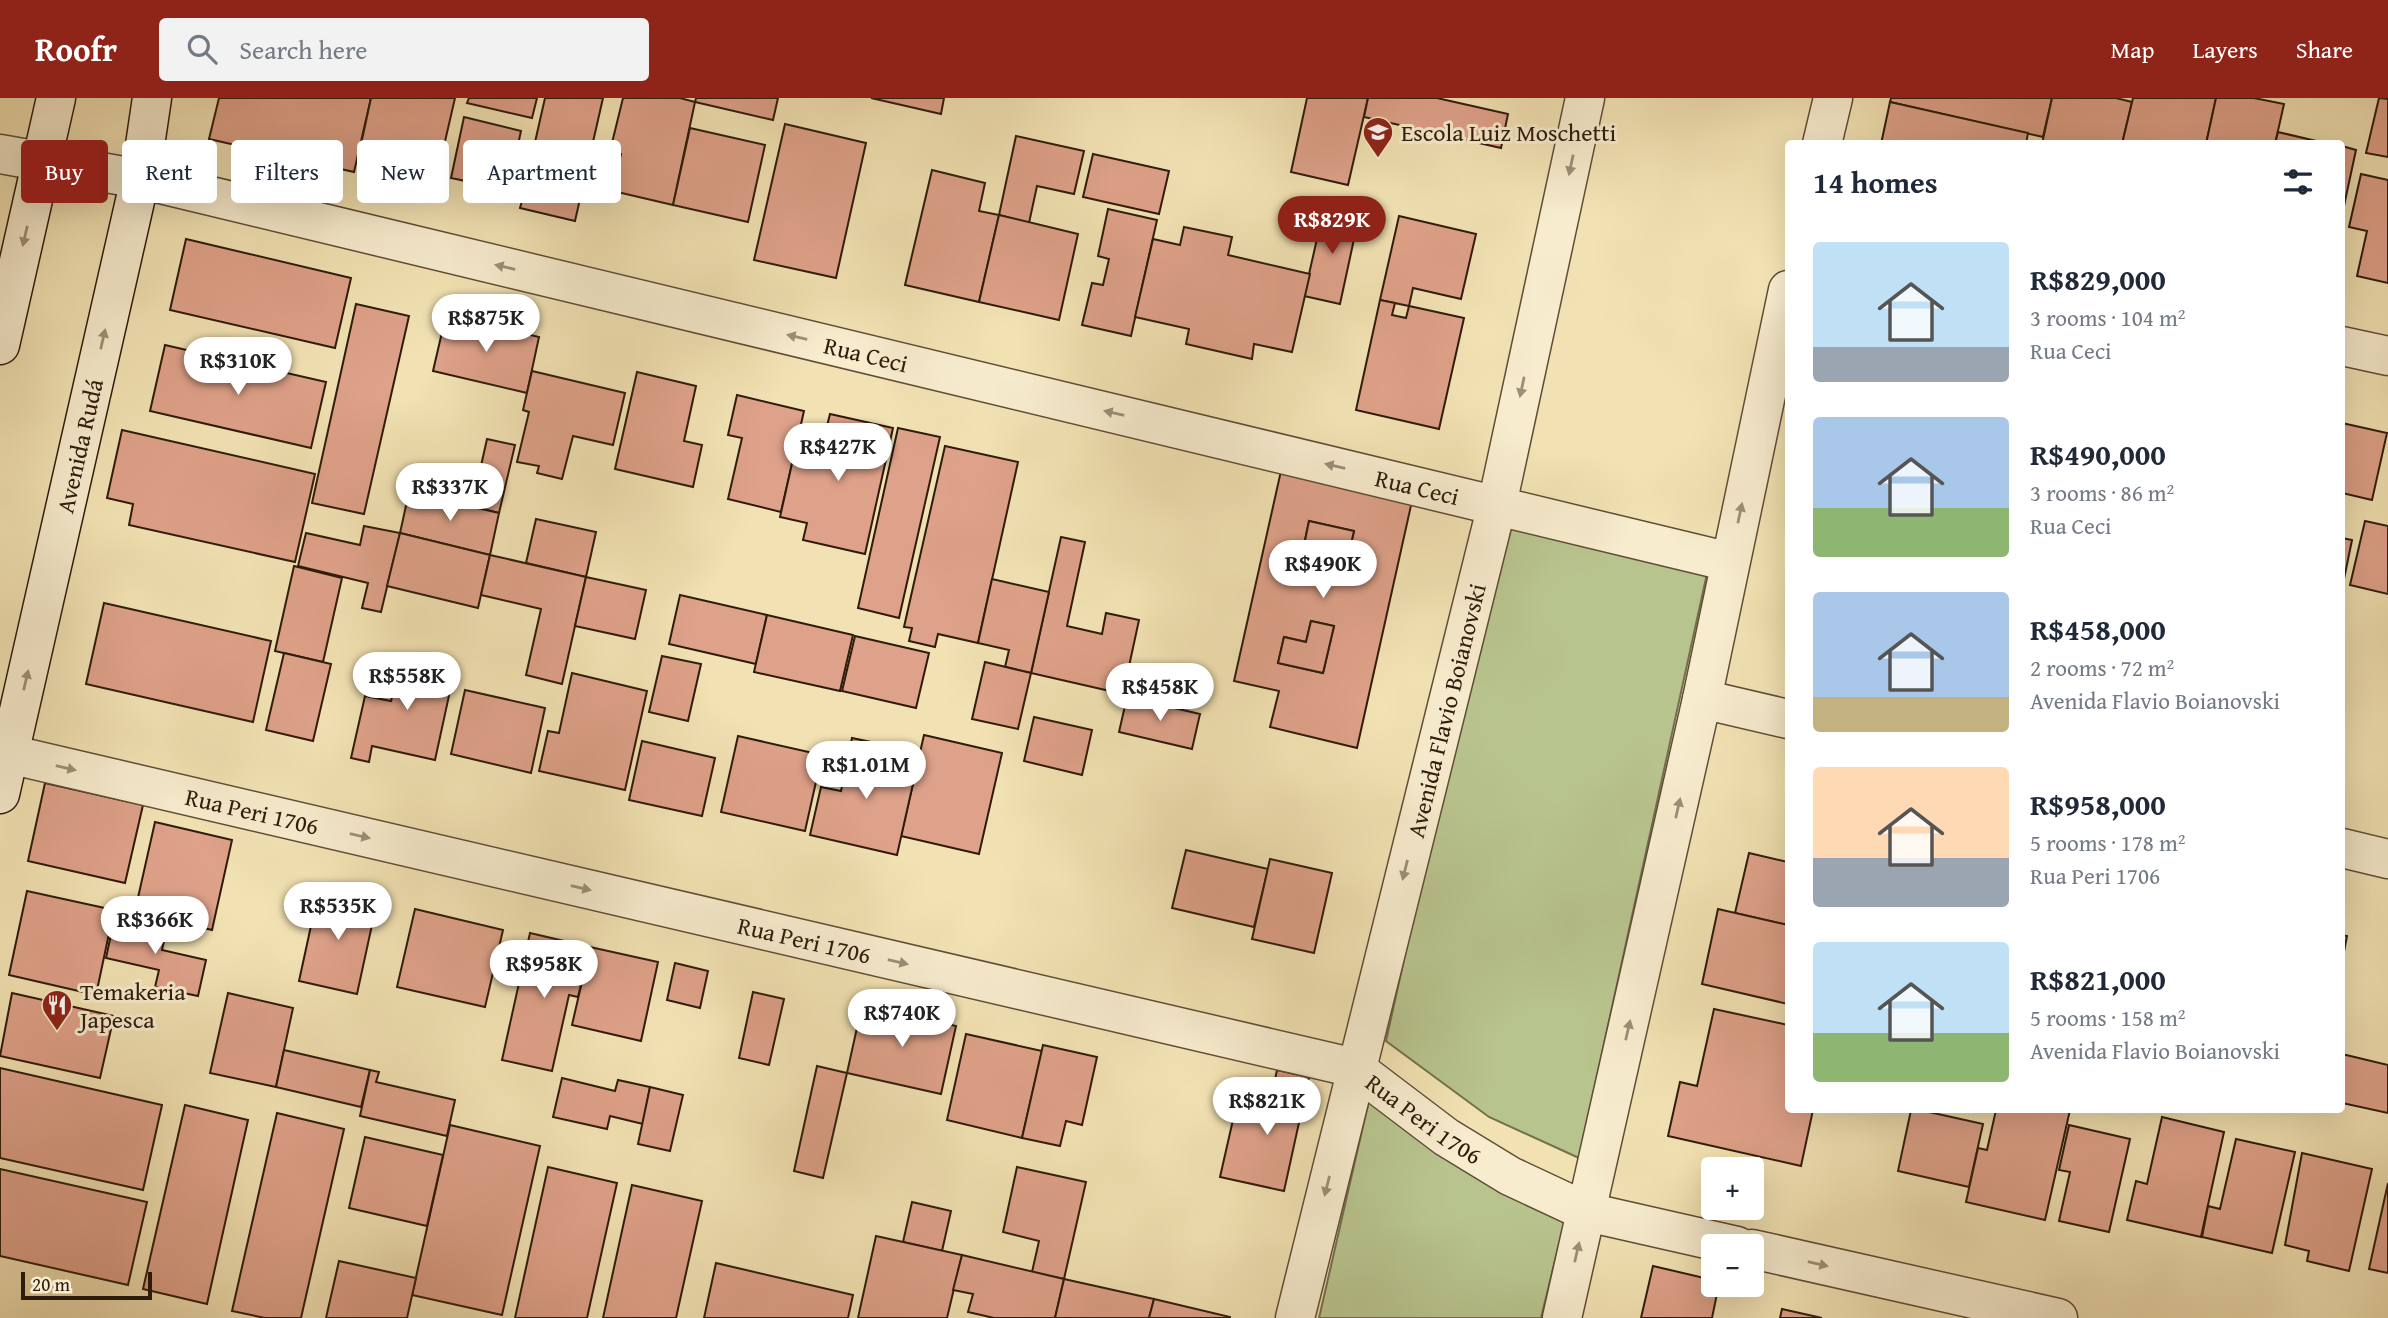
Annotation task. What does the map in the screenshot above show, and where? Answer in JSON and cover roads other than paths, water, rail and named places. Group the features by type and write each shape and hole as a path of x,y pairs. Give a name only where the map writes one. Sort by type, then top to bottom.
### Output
{"street":[{"path":"47,140 56,98"},
{"name":"Avenida Rudá","path":"146,140 152,98"},
{"name":"Avenida Flavio Boianovski","path":"1295,1318 1497,505 1585,98"},
{"path":"1823,140 1833,98"},
{"name":"Rua Ceci","path":"0,154 21,158"},
{"name":"Rua Ceci","path":"217,197 1730,562"},
{"path":"0,345 33,203"},
{"name":"Avenida Rudá","path":"0,794 4,754 134,203"},
{"path":"1562,1318 1702,699 1785,304"},
{"path":"2345,347 2388,356"},
{"path":"1702,699 1785,718"},
{"name":"Rua Peri 1706","path":"4,754 1355,1068 1446,1137 1510,1176 1587,1212 1701,1238"},
{"path":"2345,849 2388,859"},
{"path":"1764,1252 2058,1318"}],"place":[{"name":"Escola Luiz Moschetti","path":"1378,159"},
{"name":"Temakeria Japesca","path":"57,1032"}]}
